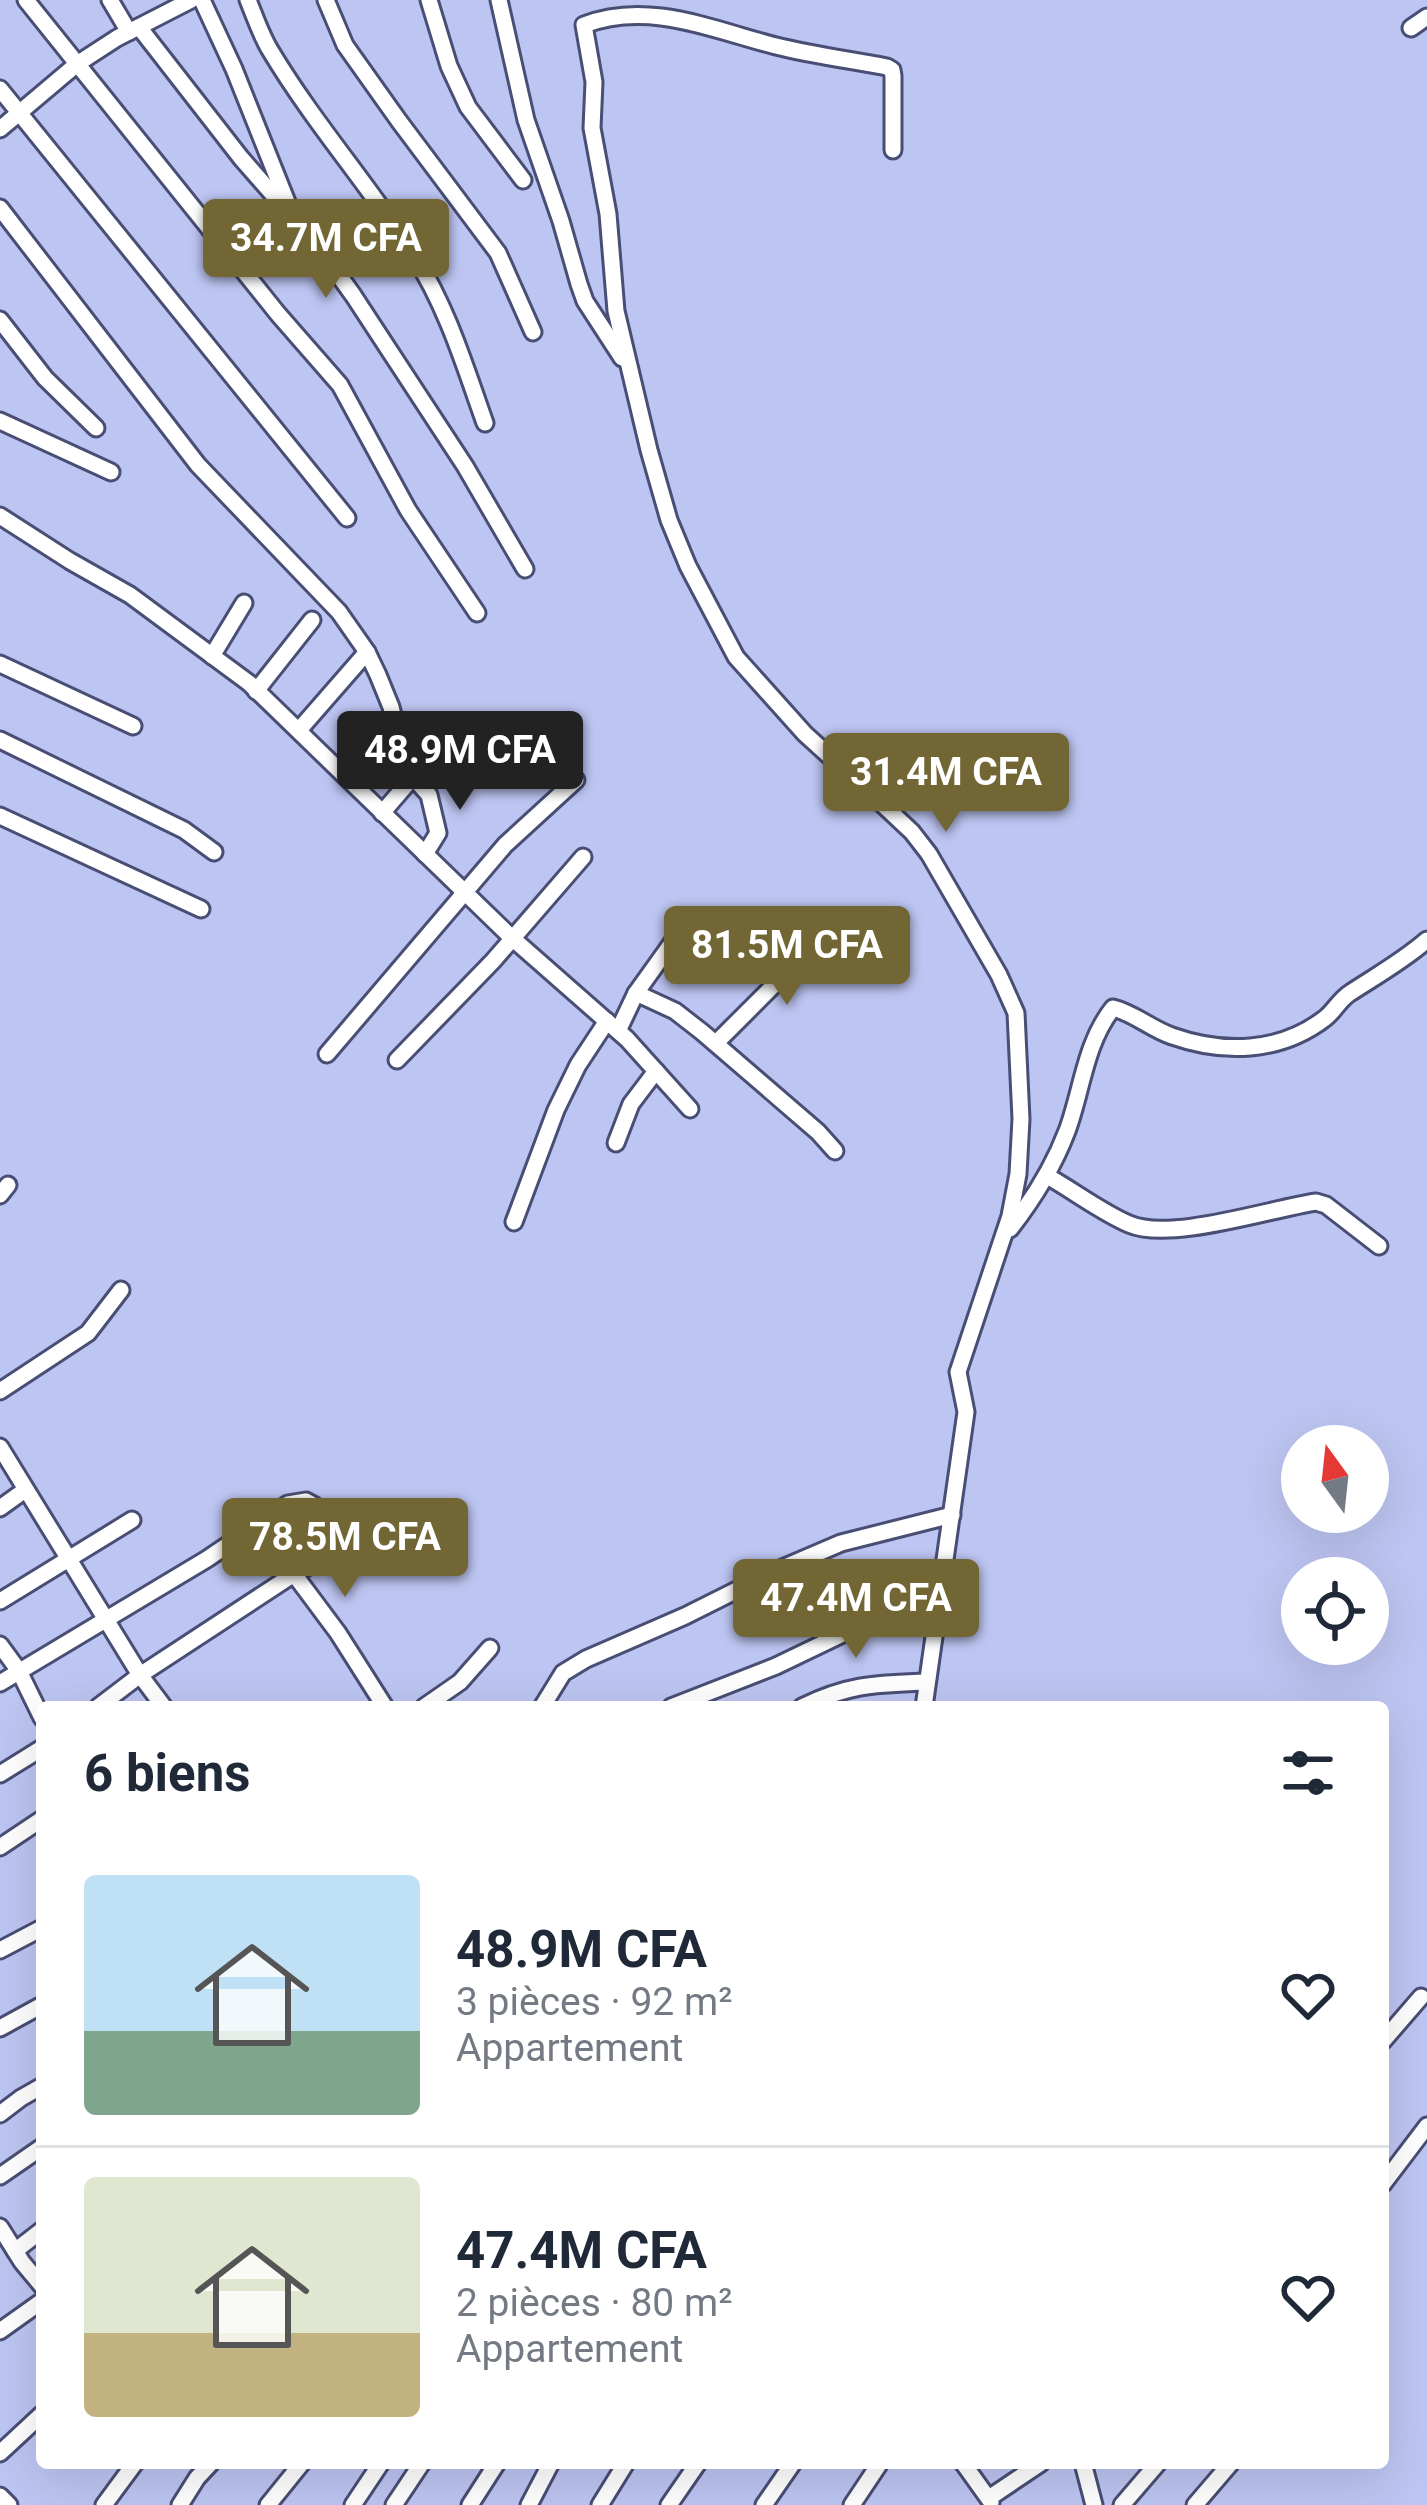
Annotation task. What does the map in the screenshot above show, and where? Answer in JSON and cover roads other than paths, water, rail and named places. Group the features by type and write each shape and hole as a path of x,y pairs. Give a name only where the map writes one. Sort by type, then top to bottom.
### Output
{"street":[{"path":"26,0 340,385 408,510 477,613"},
{"path":"110,0 353,295 525,569"},
{"path":"0,129 77,64 188,0"},
{"path":"202,0 293,217"},
{"path":"248,0 268,47 435,291 485,423"},
{"path":"326,0 345,45 498,253 533,332"},
{"path":"429,0 448,66 468,107 523,180"},
{"path":"500,0 526,120 579,284 629,368"},
{"path":"893,150 892,70 778,46 668,14 638,12 584,26 594,82 592,128 608,214 616,310 670,520 688,566 736,657 805,734 912,832 929,854 1009,996 1017,1026 1018,1174 1010,1216 958,1372 966,1412 924,1701"},
{"path":"1411,28 1427,17"},
{"path":"0,89 347,518"},
{"path":"0,208 199,465 326,597 367,652 392,707 402,752 413,777 427,791 438,826 438,838 425,854"},
{"path":"0,320 45,378 96,428"},
{"path":"0,422 111,472"},
{"path":"0,516 130,595 256,691 512,938 613,1026 690,1108"},
{"path":"212,656 244,603"},
{"path":"256,691 312,620"},
{"path":"299,730 367,652"},
{"path":"0,664 133,726"},
{"path":"0,740 184,830 214,852"},
{"path":"382,813 413,777"},
{"path":"327,1054 505,845 576,780"},
{"path":"0,816 201,909"},
{"path":"397,1060 493,962 583,857"},
{"path":"514,1222 578,1065 613,1026 679,932"},
{"path":"716,1043 823,936"},
{"path":"1002,1240 1047,1176 1066,1134 1090,1051 1113,1008 1170,1036 1204,1044 1230,1049 1275,1044 1323,1020 1343,997 1427,940"},
{"path":"636,993 675,1011 716,1043 835,1151"},
{"path":"616,1143 631,1104 656,1071"},
{"path":"1047,1176 1130,1224 1154,1231 1237,1220 1316,1202 1379,1246"},
{"path":"0,1391 88,1333 121,1290"},
{"path":"0,1447 160,1701"},
{"path":"0,1508 25,1490"},
{"path":"0,1683 207,1559 287,1504 306,1501 315,1506 331,1542"},
{"path":"546,1701 570,1666 841,1543 952,1515"},
{"path":"0,1601 133,1520"},
{"path":"260,1522 381,1701"},
{"path":"106,1701 294,1574 375,1531"},
{"path":"686,1701 856,1628 936,1618"},
{"path":"0,1645 36,1706"},
{"path":"433,1701 460,1682 490,1648"},
{"path":"815,1701 859,1686 926,1682"},
{"path":"0,1774 36,1752"},
{"path":"0,1847 36,1824"},
{"path":"0,1950 36,1931"},
{"path":"1389,2034 1421,1997"},
{"path":"0,2028 36,2008"},
{"path":"1,2112 36,2089"},
{"path":"1389,2176 1427,2126"},
{"path":"0,2176 36,2150"},
{"path":"0,2227 36,2278"},
{"path":"16,2251 36,2235"},
{"path":"0,2331 36,2304"},
{"path":"0,2452 36,2419"},
{"path":"104,2505 131,2469"},
{"path":"180,2505 205,2469"},
{"path":"268,2505 297,2469"},
{"path":"353,2505 377,2469"},
{"path":"394,2505 418,2469"},
{"path":"470,2505 493,2469"},
{"path":"529,2505 548,2469"},
{"path":"600,2505 622,2469"},
{"path":"669,2505 694,2469"},
{"path":"764,2505 789,2469"},
{"path":"852,2505 876,2469"},
{"path":"967,2469 991,2501 1033,2469"},
{"path":"1085,2469 1094,2505"},
{"path":"1122,2505 1153,2469"},
{"path":"1196,2505 1226,2469"},
{"path":"0,2496 9,2505"}]}
